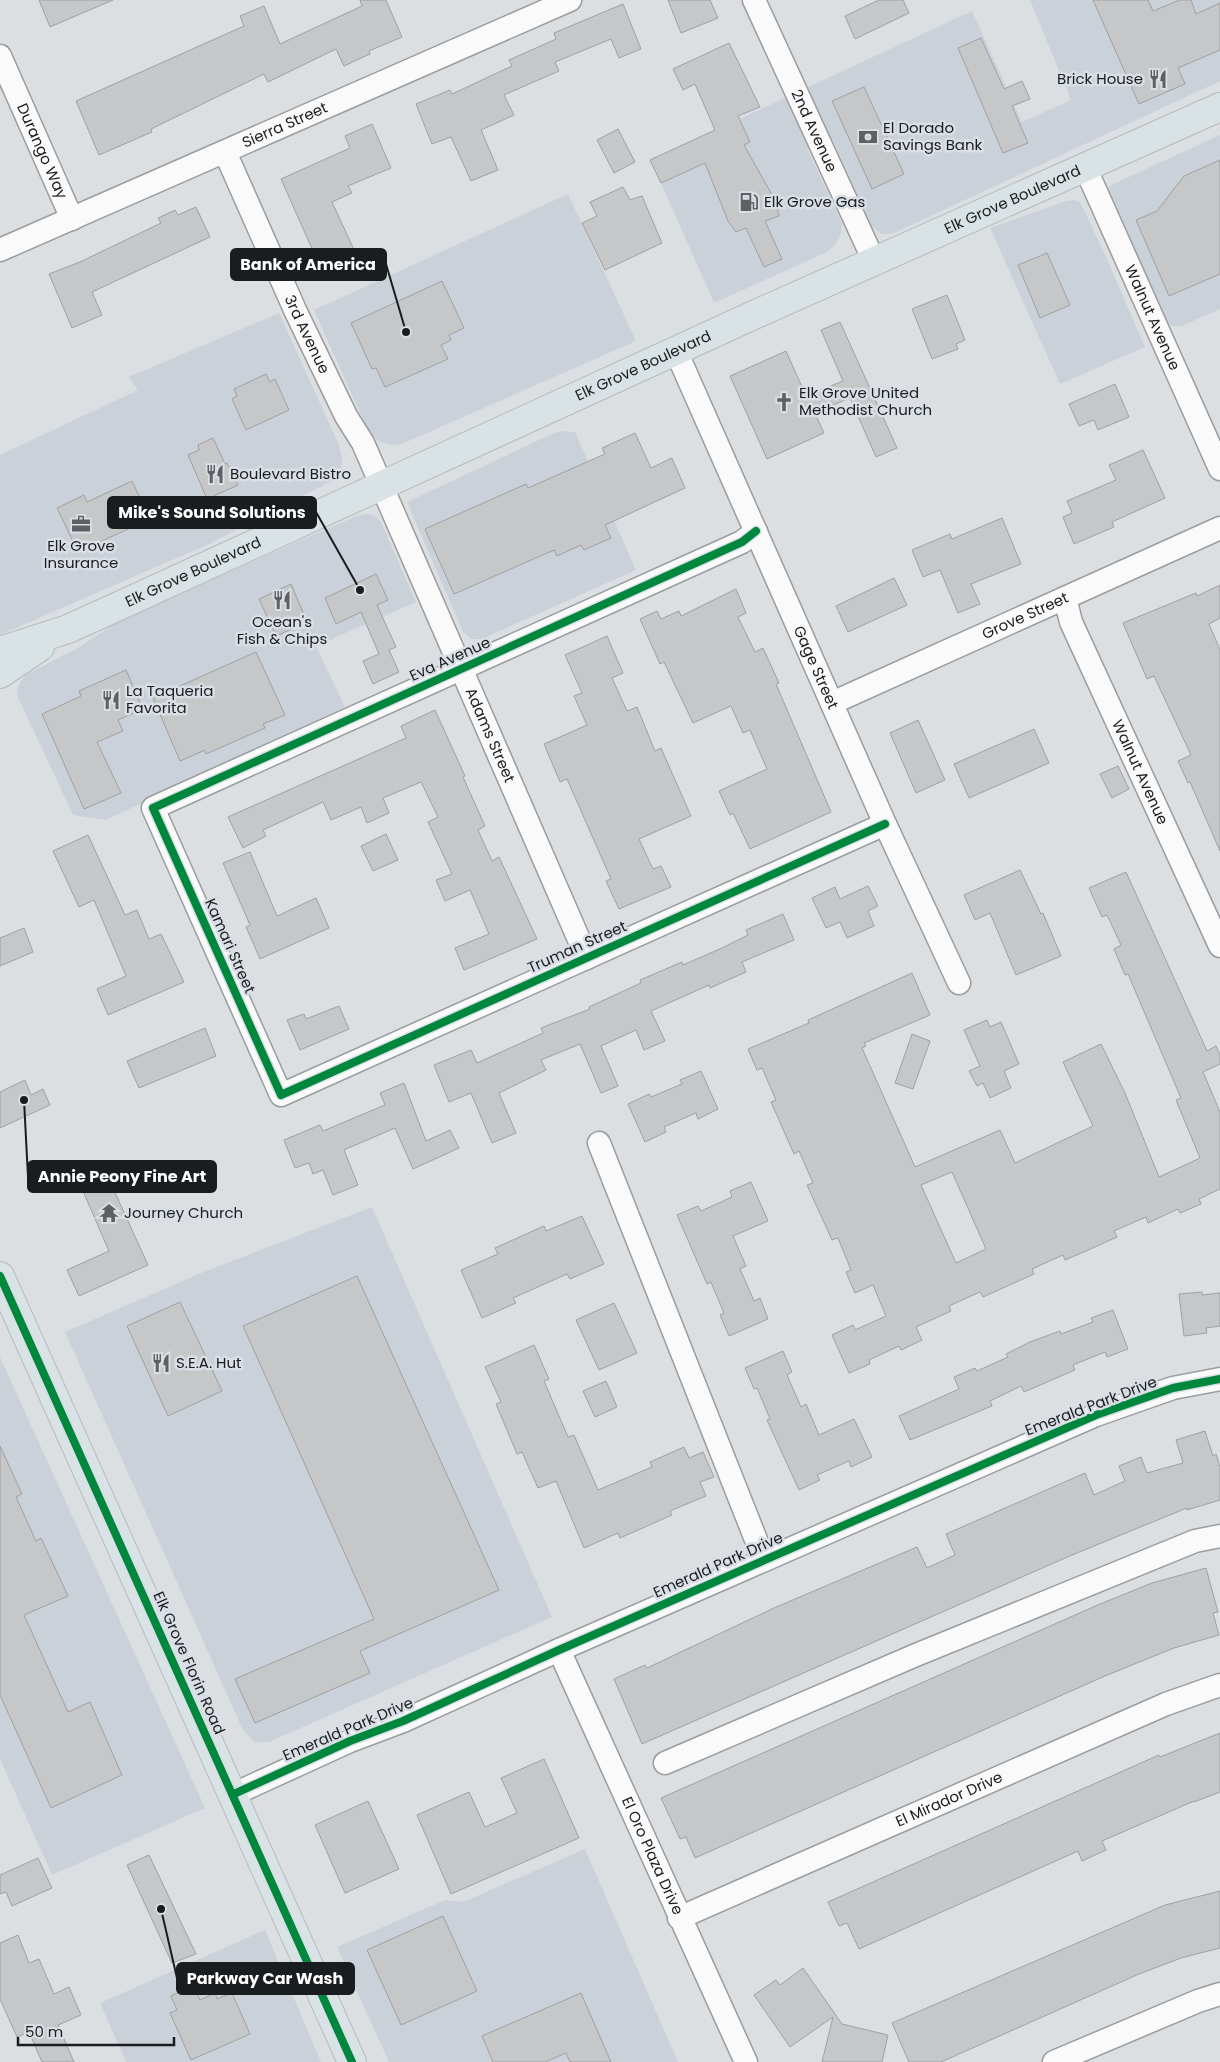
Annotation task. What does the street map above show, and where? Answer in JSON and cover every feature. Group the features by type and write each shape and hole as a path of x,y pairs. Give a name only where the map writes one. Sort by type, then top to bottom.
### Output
{"main road":[{"name":"Elk Grove Boulevard","path":"0,651 68,629 874,261 1220,107"},
{"name":"Elk Grove Boulevard","path":"0,674 68,629"},
{"name":"Elk Grove Florin Road","path":"3,1292 234,1794 352,2062"}],"street":[{"name":"Sierra Street","path":"0,250 570,0"},
{"name":"2nd Avenue","path":"754,0 874,261"},
{"name":"Durango Way","path":"0,56 72,219"},
{"name":"3rd Avenue","path":"224,152 299,319 346,416 363,443 382,486"},
{"name":"Walnut Avenue","path":"1085,168 1220,469"},
{"name":"Gage Street","path":"676,351 885,824 959,983"},
{"name":"Adams Street","path":"382,486 587,958"},
{"name":"Grove Street","path":"832,703 1220,528"},
{"name":"Eva Avenue","path":"153,808 742,542 756,531"},
{"name":"Walnut Avenue","path":"1065,598 1071,622 1220,946"},
{"name":"Kamari Street","path":"153,808 281,1095"},
{"name":"Truman Street","path":"281,1095 885,824"},
{"path":"599,1143 764,1560"},
{"name":"Emerald Park Drive","path":"234,1794 1123,1404 1173,1388 1220,1379"},
{"path":"664,1763 916,1655 1195,1541 1220,1536"},
{"name":"El Oro Plaza Drive","path":"559,1650 746,2062"},
{"name":"El Mirador Drive","path":"679,1918 1166,1704 1220,1684"},
{"path":"1054,2062 1198,2001 1220,1994"}],"shaded area":[{"path":"1030,0 1220,0 1220,81 892,234 882,234 872,227 832,138 808,150 842,224 840,236 835,245 827,252 714,303 651,160 972,11 1022,122 1071,100"},
{"path":"1220,135 1220,309 1182,326 1173,326 1168,323 1108,192 1109,186"},
{"path":"568,194 636,341 402,444 390,445 378,441 367,428 314,310"},
{"path":"1075,200 1080,202 1102,248 1145,347 1060,384 990,228 1066,201"},
{"path":"279,313 339,445 342,459 341,473 328,483 209,544 0,635 0,455 138,390 129,377"},
{"path":"564,431 575,432 636,570 482,639 472,639 463,632 407,502 554,433"},
{"path":"367,514 376,516 381,522 416,602 316,646 345,707 106,820 73,815 17,695 18,687 25,675 76,649 119,621 301,540 357,516"},
{"path":"372,1207 552,1617 269,1742 254,1742 243,1730 65,1332 201,1273"},
{"path":"0,1357 205,1808 52,1875 0,1759"},
{"path":"585,1849 678,2062 389,2062 337,1947 445,1900 463,1902"},
{"path":"265,1930 321,2062 126,2062 100,2003"}],"building":[{"path":"39,0 113,0 50,27"},
{"path":"360,0 386,0 402,37 369,51 370,54 344,66 336,49 268,82 264,74 151,129 152,132 99,155 76,101 244,26 240,16 264,6 280,44 362,6"},
{"path":"668,0 710,0 718,18 681,33"},
{"path":"879,0 903,0 909,13 855,39 845,16"},
{"path":"1093,0 1148,0 1153,11 1180,0 1191,0 1196,14 1220,3 1220,50 1178,68 1185,84 1139,104"},
{"path":"623,4 641,49 619,58 611,39 555,62 559,71 504,95 514,115 481,130 498,170 471,181 451,137 432,144 416,104 450,90 452,94 512,66 509,60 556,39 554,33"},
{"path":"981,38 1004,89 1022,81 1030,99 1012,106 1028,143 1003,153 958,48"},
{"path":"729,43 760,107 738,116 750,142 744,145 775,200 779,216 765,221 782,259 764,267 746,228 736,232 728,221 705,163 661,183 650,160 715,130 695,84 683,90 673,69"},
{"name":"El Dorado Savings Bank","path":"864,87 904,174 872,189 832,101"},
{"path":"372,124 391,168 348,186 352,193 332,202 356,254 321,269 281,179 350,148 345,136"},
{"path":"618,129 635,162 614,173 597,140"},
{"path":"1220,160 1220,274 1169,296 1136,220 1157,211 1184,176"},
{"path":"623,187 630,200 642,196 662,243 605,270 582,223 597,216 590,202"},
{"path":"196,207 210,237 92,292 102,315 72,328 49,274 80,262 161,223 158,218 175,210 178,215"},
{"path":"1047,253 1070,305 1040,318 1018,265"},
{"path":"442,281 464,328 449,335 451,340 441,345 448,359 385,387 376,368 372,369 351,323"},
{"path":"947,295 965,340 956,344 958,349 932,359 912,309"},
{"name":"Elk Grove United Methodist Church","path":"840,322 897,448 876,457 850,398 815,413 824,433 767,459 730,376 786,351 806,396 843,381 821,330"},
{"path":"266,374 270,382 275,379 289,410 246,430 232,399 237,396 234,389"},
{"path":"1115,384 1129,417 1098,430 1094,420 1079,426 1069,404"},
{"path":"635,433 651,468 672,458 685,488 605,525 611,538 584,550 581,545 557,556 554,550 454,594 425,529 526,484 528,488 605,454 602,448"},
{"name":"Boulevard Bistro","path":"213,438 225,464 227,463 238,485 207,499 188,455 199,450 198,445"},
{"path":"1143,450 1165,498 1112,522 1114,527 1074,544 1063,517 1072,513 1067,501 1116,480 1109,465"},
{"path":"132,481 150,519 78,552 57,508 84,495 87,502"},
{"path":"1002,518 1021,564 971,584 980,604 958,613 940,570 923,577 912,550 950,534 952,539"},
{"path":"376,574 388,600 377,605 396,647 389,650 399,672 373,684 363,661 379,654 361,612 336,624 325,598"},
{"path":"894,578 907,605 848,632 836,606"},
{"path":"291,584 307,622 276,636 259,599"},
{"path":"1220,585 1220,618 1209,624 1220,650 1220,851 1190,782 1188,783 1178,761 1191,755 1154,676 1147,679 1123,623 1196,593 1197,596"},
{"path":"736,589 746,613 738,617 755,652 763,648 779,683 776,684 831,812 750,849 733,813 730,815 719,791 767,769 750,730 743,733 731,706 693,723 664,662 660,664 640,619 657,611 661,619 679,611 681,616"},
{"path":"607,636 623,673 612,678 627,711 637,707 655,751 661,748 691,816 639,839 653,869 661,866 671,887 619,909 606,881 611,879 567,779 560,782 544,744 587,725 574,696 582,693 565,655"},
{"path":"256,652 285,715 263,724 265,728 206,754 205,750 180,761 153,698"},
{"path":"126,670 143,709 118,720 123,731 97,742 121,793 84,809 42,714 81,696 79,691"},
{"path":"435,710 485,826 478,830 492,861 499,857 537,939 464,970 455,948 489,934 470,890 445,901 436,880 452,874 428,822 438,817 421,782 383,798 389,813 367,823 361,807 331,820 323,802 263,830 266,836 243,848 228,817 406,738 401,726"},
{"path":"918,720 945,780 916,793 890,733"},
{"path":"1034,729 1049,763 969,798 954,764"},
{"path":"1118,766 1129,789 1112,798 1100,774"},
{"path":"386,834 398,860 373,871 361,846"},
{"path":"88,835 125,915 137,910 149,939 161,934 184,982 108,1015 97,989 126,976 94,900 79,907 53,851"},
{"path":"250,852 277,916 316,898 329,928 260,959 246,927 250,925 223,863"},
{"path":"1020,870 1041,914 1043,913 1061,956 1016,975 990,913 975,920 964,895"},
{"path":"1126,872 1207,1051 1216,1046 1220,1055 1220,1064 1203,1072 1220,1112 1220,1189 1199,1199 1201,1204 1180,1213 1178,1209 1148,1223 1146,1217 1114,1231 1117,1237 1065,1260 1063,1255 1032,1269 1034,1274 983,1297 980,1292 949,1306 951,1311 916,1327 922,1340 901,1350 899,1346 869,1360 870,1364 849,1373 832,1335 853,1325 855,1330 886,1316 873,1285 855,1293 846,1272 851,1270 838,1238 832,1240 807,1185 813,1183 799,1151 794,1154 771,1102 776,1100 762,1068 757,1070 748,1049 809,1023 808,1020 912,973 930,1015 864,1043 866,1046 862,1048 915,1167 1000,1130 1015,1163 1093,1126 1063,1062 1101,1044 1125,1093 1159,1177 1200,1158 1176,1100 1181,1098 1128,974 1125,975 1114,949 1121,945 1107,915 1102,917 1089,888","holes":["952,1172 986,1249 956,1263 921,1185"]},
{"path":"868,886 878,906 868,911 874,926 847,938 840,922 826,928 812,898 835,887 840,899"},
{"path":"783,914 794,940 742,962 746,972 710,988 709,985 651,1011 665,1041 644,1050 636,1030 601,1046 618,1086 601,1093 580,1044 541,1060 546,1070 499,1093 516,1133 492,1143 471,1093 449,1102 434,1065 471,1050 477,1063 543,1033 541,1028 590,1009 589,1007 641,983 640,980 682,962 683,965 722,948 748,935 746,930"},
{"path":"24,928 33,952 0,966 0,938"},
{"path":"339,1006 349,1029 300,1050 287,1020 304,1014 306,1019"},
{"path":"987,1020 990,1027 1001,1022 1019,1064 1004,1071 1011,1088 990,1098 983,1083 977,1086 969,1071 980,1066 964,1030"},
{"path":"205,1028 216,1056 139,1088 127,1061"},
{"path":"912,1034 930,1041 913,1089 895,1083"},
{"path":"701,1071 718,1109 698,1119 696,1113 664,1127 666,1132 645,1142 628,1104 649,1094 651,1097 682,1084 680,1080"},
{"path":"25,1080 31,1095 43,1089 50,1105 0,1128 0,1092"},
{"path":"404,1083 426,1141 450,1130 459,1148 413,1169 395,1128 344,1150 358,1185 333,1195 323,1170 313,1174 309,1163 295,1168 284,1140 320,1125 323,1131 385,1105 380,1093"},
{"name":"Journey Church","path":"102,1164 148,1265 79,1296 67,1270 109,1251 76,1175"},
{"path":"751,1182 768,1221 733,1236 746,1266 740,1269 754,1301 760,1298 768,1319 729,1336 720,1315 724,1313 711,1282 707,1284 677,1215 698,1206 701,1211 732,1197 730,1191"},
{"path":"582,1216 604,1264 570,1279 567,1274 513,1298 516,1303 482,1318 461,1270 498,1254 495,1248 544,1226 546,1231"},
{"path":"357,1276 499,1590 360,1651 370,1673 255,1723 235,1679 374,1619 243,1326"},
{"path":"1202,1292 1202,1295 1220,1293 1220,1326 1206,1328 1207,1333 1184,1336 1179,1294"},
{"path":"180,1302 222,1391 168,1416 127,1326"},
{"path":"614,1303 637,1353 599,1370 576,1320"},
{"path":"1113,1310 1128,1349 1107,1357 1105,1352 1073,1365 1075,1370 1024,1392 1021,1386 990,1401 992,1406 910,1440 899,1416 959,1389 954,1377 975,1368 977,1371 1008,1357 1006,1354 1030,1342 1060,1331 1061,1334 1093,1322 1091,1318"},
{"path":"534,1345 549,1379 544,1381 568,1437 574,1435 598,1490 652,1467 650,1462 684,1447 689,1458 703,1452 714,1477 700,1482 706,1496 670,1511 672,1515 620,1538 618,1533 584,1548 556,1481 538,1488 522,1452 517,1454 496,1404 501,1402 485,1367"},
{"path":"783,1351 792,1372 787,1375 801,1407 806,1404 819,1435 854,1419 872,1457 851,1467 849,1461 817,1475 820,1480 799,1490 767,1420 770,1419 757,1388 754,1389 745,1368"},
{"path":"606,1381 617,1407 595,1417 583,1391"},
{"path":"1205,1431 1213,1456 1216,1454 1220,1467 1220,1500 1187,1510 1187,1508 1072,1555 642,1744 614,1679 645,1665 647,1668 774,1608 917,1547 927,1568 955,1555 946,1534 1085,1473 1094,1495 1125,1481 1119,1466 1141,1457 1147,1473 1183,1463 1176,1440"},
{"path":"0,1446 22,1494 16,1497 36,1541 41,1538 68,1596 24,1615 68,1712 90,1702 122,1775 51,1808 0,1695"},
{"path":"1206,1568 1218,1612 1213,1613 1219,1635 1174,1648 1105,1676 695,1858 686,1837 680,1839 661,1798 1100,1604 1152,1583"},
{"path":"1220,1733 1220,1792 1194,1801 1102,1841 1106,1850 1082,1861 1078,1851 859,1949 847,1923 839,1926 828,1902 1159,1755 1160,1757"},
{"path":"544,1759 579,1838 451,1894 417,1815 469,1792 485,1827 517,1813 501,1778"},
{"path":"368,1801 399,1869 345,1893 315,1825"},
{"path":"149,1855 196,1954 172,1963 127,1865"},
{"path":"38,1858 52,1888 12,1906 6,1892 0,1894 0,1875"},
{"path":"1220,1891 1220,1948 1181,1958 1139,1974 941,2062 909,2062 892,2023 1165,1905"},
{"path":"443,1916 477,1991 401,2025 367,1950"},
{"path":"18,1935 29,1963 39,1959 54,1994 69,1987 81,2015 58,2025 74,2062 42,2062 29,2032 17,2037 0,1999 0,1943"},
{"path":"803,1968 842,2024 888,2035 882,2062 822,2062 833,2017 790,2047 754,1995 776,1980 780,1985"},
{"path":"193,1985 200,2000 215,1993 217,1999 232,1993 250,2034 191,2060 170,2013 177,2010 171,1996"},
{"path":"581,1993 611,2062 570,2062 566,2053 545,2062 493,2062 482,2036"}],"cycle path":[{"path":"756,531 742,542 153,808 281,1095 885,824"},
{"path":"0,1276 352,2062"},
{"path":"234,1794 350,1741 403,1721 559,1650 1096,1415 1173,1388 1220,1379"}],"place":[{"name":"Brick House","path":"1158,79"},
{"name":"El Dorado Savings Bank","path":"868,137"},
{"name":"Elk Grove Gas","path":"749,202"},
{"name":"Bank of America","path":"406,332"},
{"name":"Elk Grove United Methodist Church","path":"784,402"},
{"name":"Boulevard Bistro","path":"215,474"},
{"name":"Elk Grove Insurance","path":"81,524"},
{"name":"Mike's Sound Solutions","path":"360,590"},
{"name":"Ocean's Fish & Chips","path":"282,600"},
{"name":"La Taqueria Favorita","path":"111,700"},
{"name":"Annie Peony Fine Art","path":"24,1100"},
{"name":"Journey Church","path":"109,1213"},
{"name":"S.E.A. Hut","path":"161,1363"},
{"name":"Parkway Car Wash","path":"161,1909"}]}
